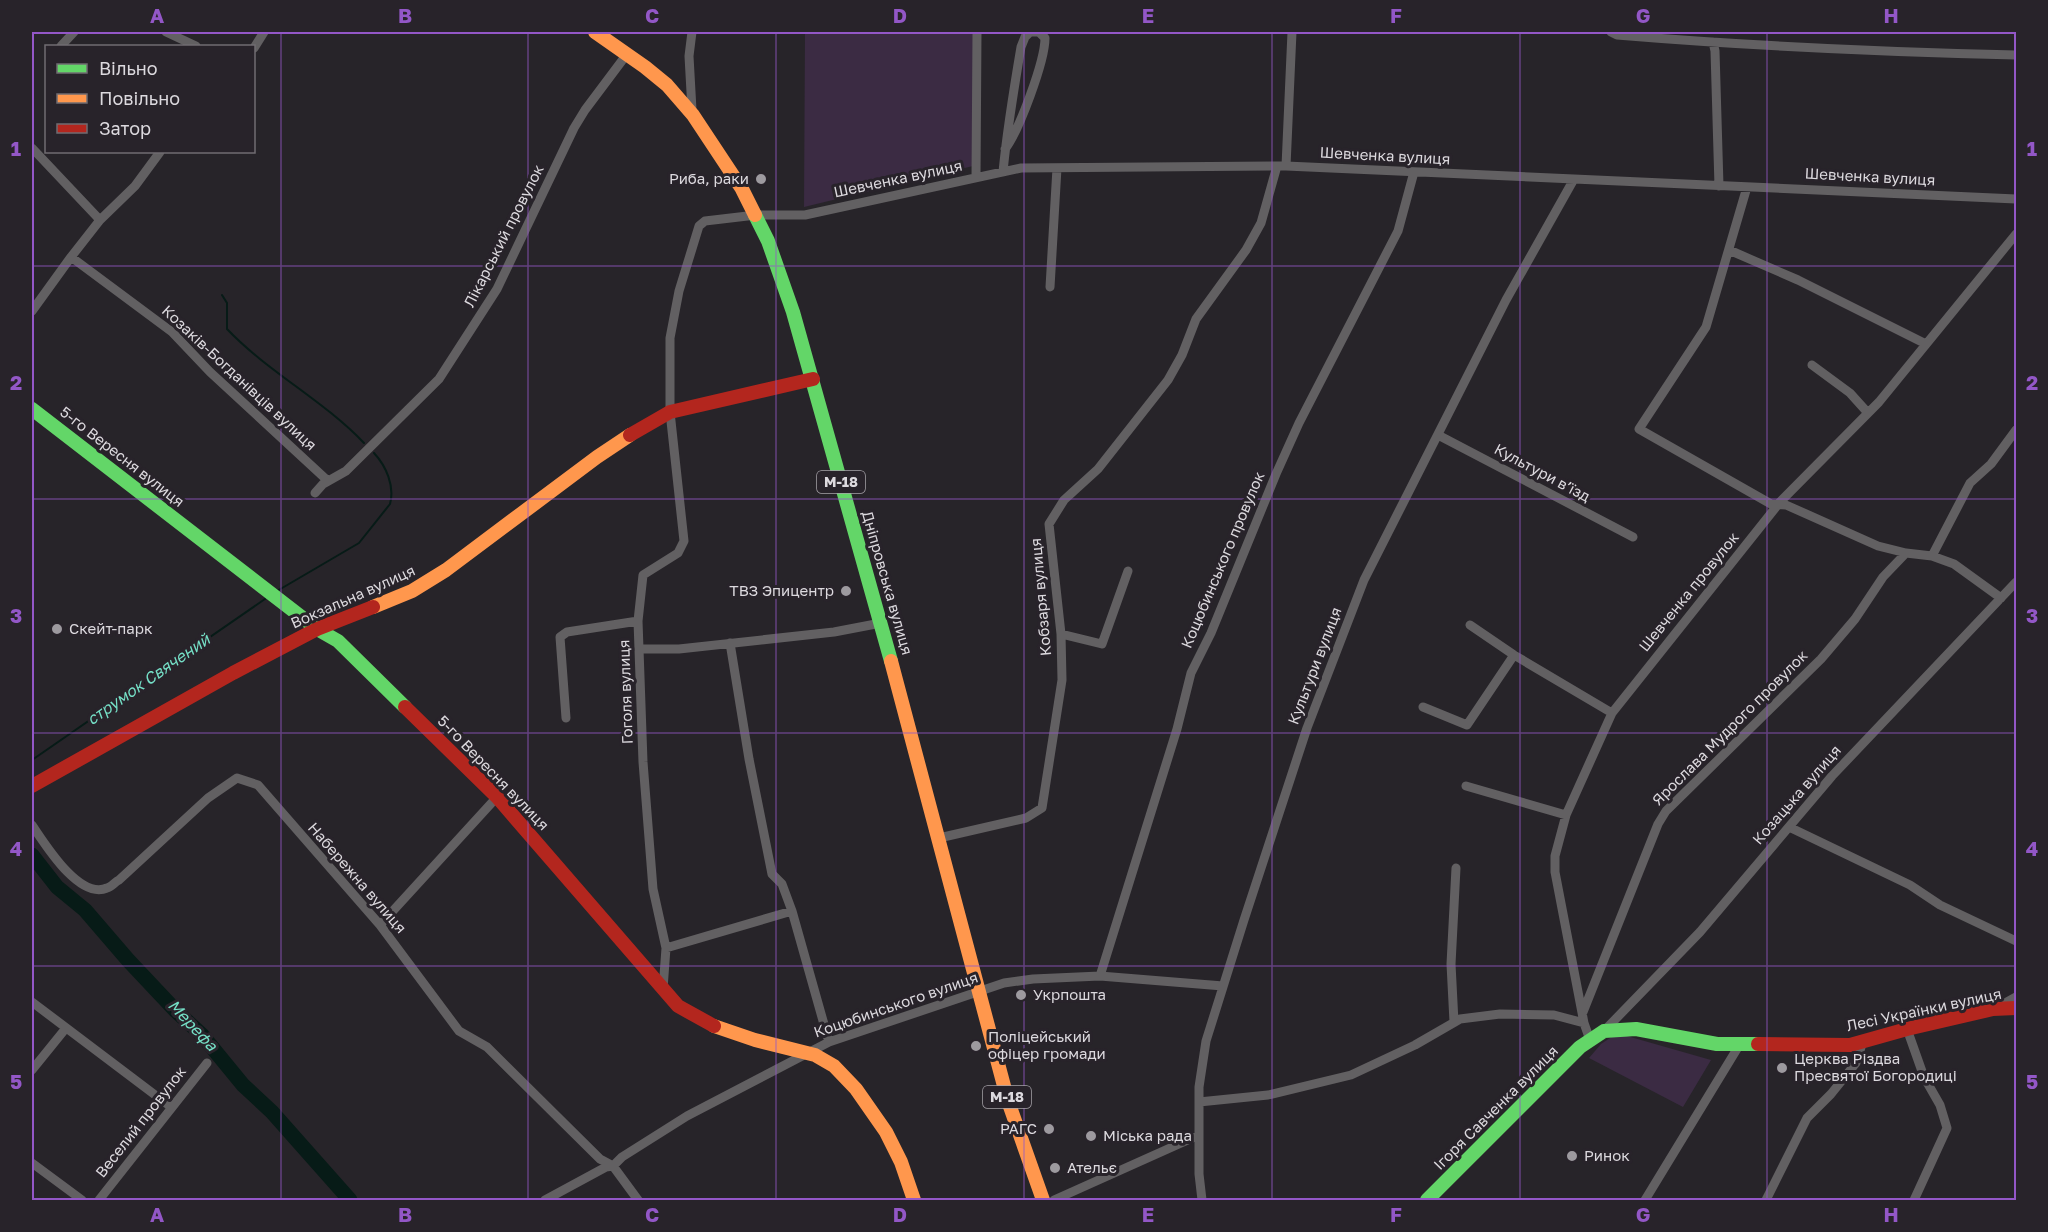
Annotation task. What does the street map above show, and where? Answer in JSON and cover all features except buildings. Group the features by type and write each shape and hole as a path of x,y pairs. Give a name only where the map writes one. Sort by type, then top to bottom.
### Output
{"main road":[{"name":"Дніпровська вулиця","path":"595,32 667,85 693,115 725,162 756,215 778,267 813,379 939,838 1008,1101 1043,1200"},
{"name":"Вокзальна вулиця","path":"32,786 316,629 412,591 446,570 597,457 670,412 813,379"},
{"name":"5-го Вересня вулиця","path":"32,409 316,629 338,641 497,797 678,1006 699,1021 726,1033 824,1059 850,1082 889,1138 900,1159 912,1200"},
{"name":"Лесі Українки вулиця","path":"1590,1040 1604,1031 1636,1029 1717,1044 1850,1045 1994,1009 2016,1008"},
{"name":"Ігоря Савченка вулиця","path":"1427,1200 1580,1047 1590,1040"}],"street":[{"path":"62,45 74,32"},
{"path":"166,32 194,45"},
{"path":"255,46 264,32"},
{"path":"692,32 689,56 693,115"},
{"path":"976,177 977,32"},
{"path":"1003,172 1005,149 1021,46 1030,32 1039,32 1045,38 1040,66 1021,121 1013,139 1005,149"},
{"name":"Кобзаря вулиця","path":"939,838 1026,818 1042,808 1062,680 1061,634 1049,524 1064,500 1098,469 1168,380 1182,355 1196,319 1246,250 1261,223 1282,166 1292,32"},
{"path":"1611,32 1617,35 1713,42 2016,55"},
{"path":"1713,42 1719,186"},
{"name":"Лікарський провулок","path":"315,493 328,481 346,471 440,379 497,289 574,128 627,54"},
{"path":"32,148 100,220"},
{"path":"32,311 70,257 100,220 135,186 159,153"},
{"name":"Шевченка вулиця","path":"756,215 805,214 1021,168 1282,166 2016,199"},
{"path":"1050,287 1057,168"},
{"name":"Коцюбинського провулок","path":"1100,976 1177,729 1191,673 1211,633 1299,423 1398,231 1414,172"},
{"name":"Культури вулиця","path":"1202,1200 1199,1174 1199,1102 1206,1041 1307,728 1364,580 1506,300 1574,179"},
{"path":"1747,187 1706,327 1639,429 1771,504 1786,505 1878,546 1906,553 1932,555 1954,564 2001,598"},
{"path":"670,412 670,338 679,291 699,226 705,221 756,215"},
{"name":"Шевченка провулок","path":"1590,1040 1584,1023 1555,872 1556,856 1566,814 1612,713 1778,505 1868,413 2016,234"},
{"path":"1729,249 1798,280 1926,344"},
{"name":"Козаків-Богданівців вулиця","path":"70,257 172,332 210,372 328,481"},
{"path":"1812,364 1850,393 1868,413"},
{"name":"Гоголя вулиця","path":"663,989 666,948 653,889 643,762 638,621 643,575 678,553 684,542 670,412"},
{"path":"1932,555 1970,483 1991,464 2016,430"},
{"name":"Культури в’їзд","path":"1438,435 1633,537"},
{"name":"Ярослава Мудрого провулок","path":"1583,1012 1658,824 1666,811 1821,659 1855,619 1883,577 1906,553"},
{"path":"1061,634 1102,644 1128,571"},
{"name":"Козацька вулиця","path":"1604,1031 1700,932 1832,776 2016,582"},
{"path":"566,718 560,637 567,632 638,621"},
{"path":"640,649 679,649 834,632 880,623"},
{"path":"1470,625 1514,655 1612,713"},
{"path":"730,643 748,759 772,874 782,884 792,911 829,1042"},
{"path":"1423,707 1467,725 1514,655"},
{"name":"Набережна вулиця","path":"32,825 58,863 87,888 106,889 119,880 208,798 237,778 258,785 380,925 459,1031 487,1047 600,1159 613,1166 638,1200"},
{"path":"1466,786 1566,814"},
{"path":"380,925 497,797"},
{"path":"1789,827 1910,885 1940,905 2016,941"},
{"path":"1454,1022 1451,964 1456,868"},
{"path":"666,948 792,911"},
{"name":"Коцюбинського вулиця","path":"545,1200 606,1167 613,1166 622,1156 687,1116 805,1053 829,1042 1004,983 1034,979 1100,976 1223,986"},
{"path":"1994,1009 2016,997"},
{"path":"32,1002 171,1107"},
{"path":"1199,1102 1268,1095 1352,1075 1415,1045 1460,1018 1500,1014 1554,1015 1584,1023"},
{"path":"32,1070 66,1028"},
{"path":"1907,1029 1924,1077 1940,1105 1947,1128 1914,1200"},
{"path":"1766,1200 1807,1118 1832,1094 1856,1063 1863,1041"},
{"path":"1645,1200 1740,1044"},
{"name":"Веселий провулок","path":"99,1200 207,1063"},
{"path":"1054,1200 1199,1136"},
{"path":"32,1163 82,1200"}],"shaded area":[{"path":"805,32 975,32 973,166 804,207"},
{"path":"1613,1036 1627,1036 1711,1060 1683,1107 1589,1058 1601,1044"}],"waterway":[{"path":"222,295 227,303 227,329 260,359 331,413 364,443"},
{"name":"струмок Свячений","path":"277,591 359,543 390,504 390,483 382,464 374,453"},
{"name":"струмок Свячений","path":"32,760 265,599"},
{"name":"Мерефа","path":"32,855 57,887 85,910 128,960 202,1035 243,1085 272,1112 350,1200"}],"traffic: fast":[{"path":"755,215 768,241 793,312 891,661"},
{"path":"32,409 317,629 338,641 405,707"},
{"path":"1427,1200 1580,1047 1604,1031 1636,1029 1717,1044 1758,1044"}],"traffic: slow":[{"path":"595,32 667,85 693,115 742,189 755,215"},
{"path":"373,607 412,591 446,570 630,435"},
{"path":"891,661 1008,1101 1043,1200"},
{"path":"714,1026 755,1040 815,1055 834,1066 856,1089 886,1132 901,1162 914,1200"}],"traffic: jam":[{"path":"630,435 670,412 813,379"},
{"path":"32,786 233,673 317,629 373,607"},
{"path":"405,707 497,797 678,1006 714,1026"},
{"path":"1758,1044 1850,1045 1993,1009 2016,1008"}],"place":[{"name":"Риба, раки","path":"761,179"},
{"name":"ТВЗ Эпицентр","path":"846,591"},
{"name":"Скейт-парк","path":"57,629"},
{"name":"Укрпошта","path":"1021,995"},
{"name":"Поліцейський офіцер громади","path":"976,1046"},
{"name":"Церква Різдва Пресвятої Богородиці","path":"1782,1068"},
{"name":"РАГС","path":"1049,1129"},
{"name":"Міська рада","path":"1091,1136"},
{"name":"Ринок","path":"1572,1156"},
{"name":"Ательє","path":"1055,1168"}]}
